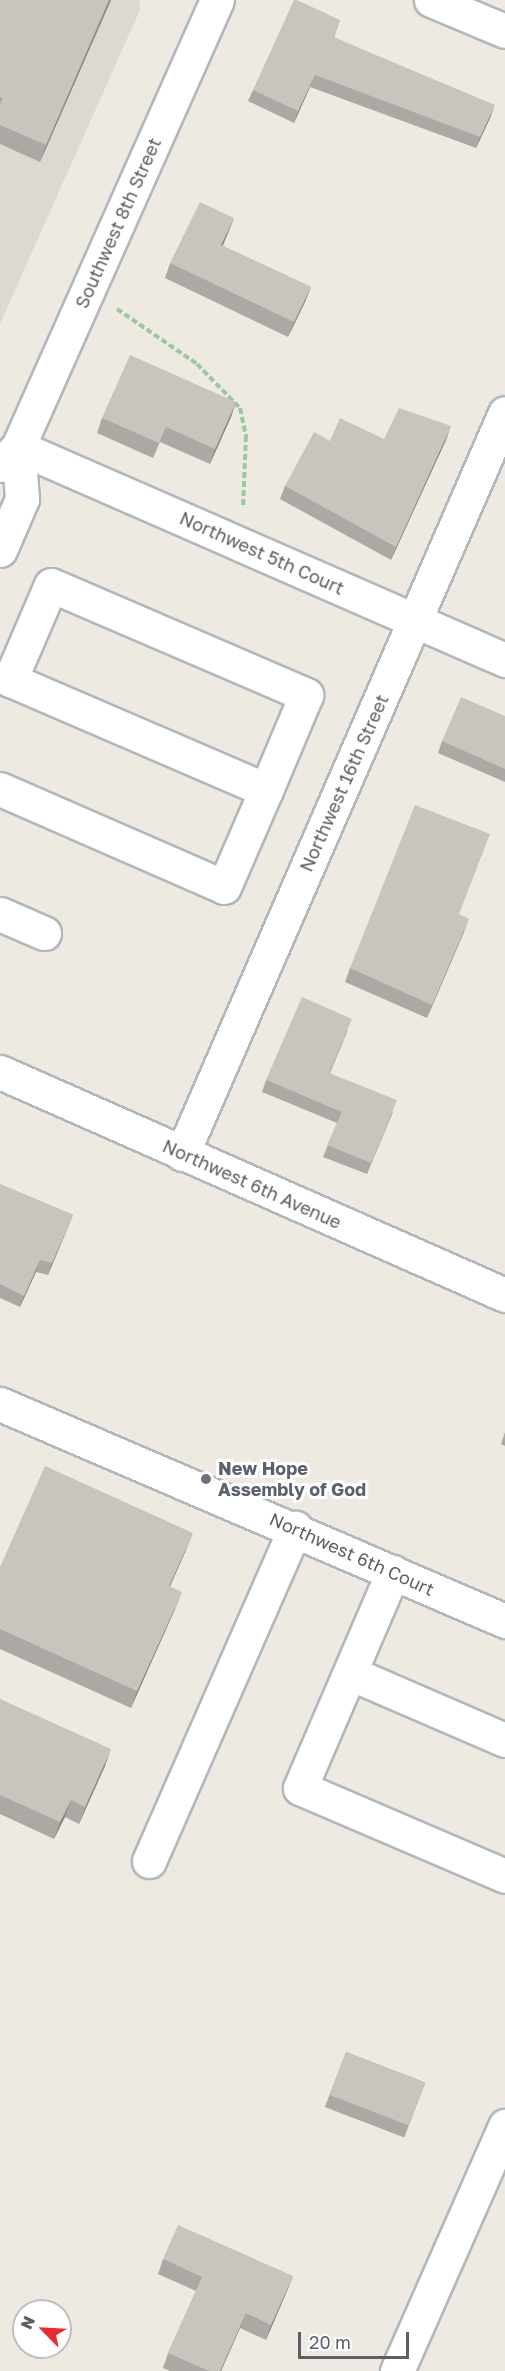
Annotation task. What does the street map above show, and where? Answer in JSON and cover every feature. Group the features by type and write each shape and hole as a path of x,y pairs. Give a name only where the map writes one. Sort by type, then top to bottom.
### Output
{"street":[{"name":"Southwest 8th Street","path":"0,550 22,499 9,456 86,292 217,0"},
{"path":"431,0 505,31"},
{"name":"Northwest 16th Street","path":"182,1154 505,413"},
{"name":"Northwest 5th Court","path":"9,456 248,547 505,660"},
{"path":"0,789 224,887 266,790 306,695 51,585 3,686 266,790"},
{"path":"0,914 44,933"},
{"name":"Northwest 6th Avenue","path":"0,1072 505,1295"},
{"name":"Northwest 6th Court","path":"0,1404 294,1528 505,1621"},
{"path":"149,1861 294,1528"},
{"path":"393,1572 300,1788 505,1876"},
{"path":"350,1673 505,1740"},
{"path":"397,2371 505,2126"}],"path":[{"path":"86,292 142,323 198,364 240,408 246,436 242,479 248,547"}],"shaded area":[{"path":"0,0 139,0 140,10 0,324"}],"building":[{"path":"0,0 109,0 46,145 0,125 0,104 3,98 0,97"},
{"path":"294,0 340,20 333,37 495,105 480,137 315,75 298,111 253,90"},
{"path":"200,202 234,218 221,245 311,287 294,322 170,263"},
{"path":"130,355 236,402 215,449 166,427 159,443 102,418"},
{"path":"399,408 451,426 396,547 285,486 314,432 330,441 340,418 384,439"},
{"path":"461,697 505,716 505,769 442,741"},
{"path":"415,805 490,834 459,914 469,919 432,1005 350,968"},
{"path":"302,997 352,1019 329,1073 397,1100 371,1163 327,1145 342,1112 266,1080"},
{"path":"0,1184 73,1215 52,1263 40,1260 24,1296 0,1284"},
{"path":"45,1466 193,1533 169,1586 182,1592 137,1691 0,1629 0,1567"},
{"path":"0,1699 111,1749 85,1807 71,1800 60,1822 0,1795"},
{"path":"346,2052 425,2082 409,2125 330,2095"},
{"path":"178,2225 293,2276 271,2325 246,2313 220,2371 209,2371 168,2353 202,2277 163,2259"}],"place":[{"name":"New Hope Assembly of God","path":"206,1479"}]}
